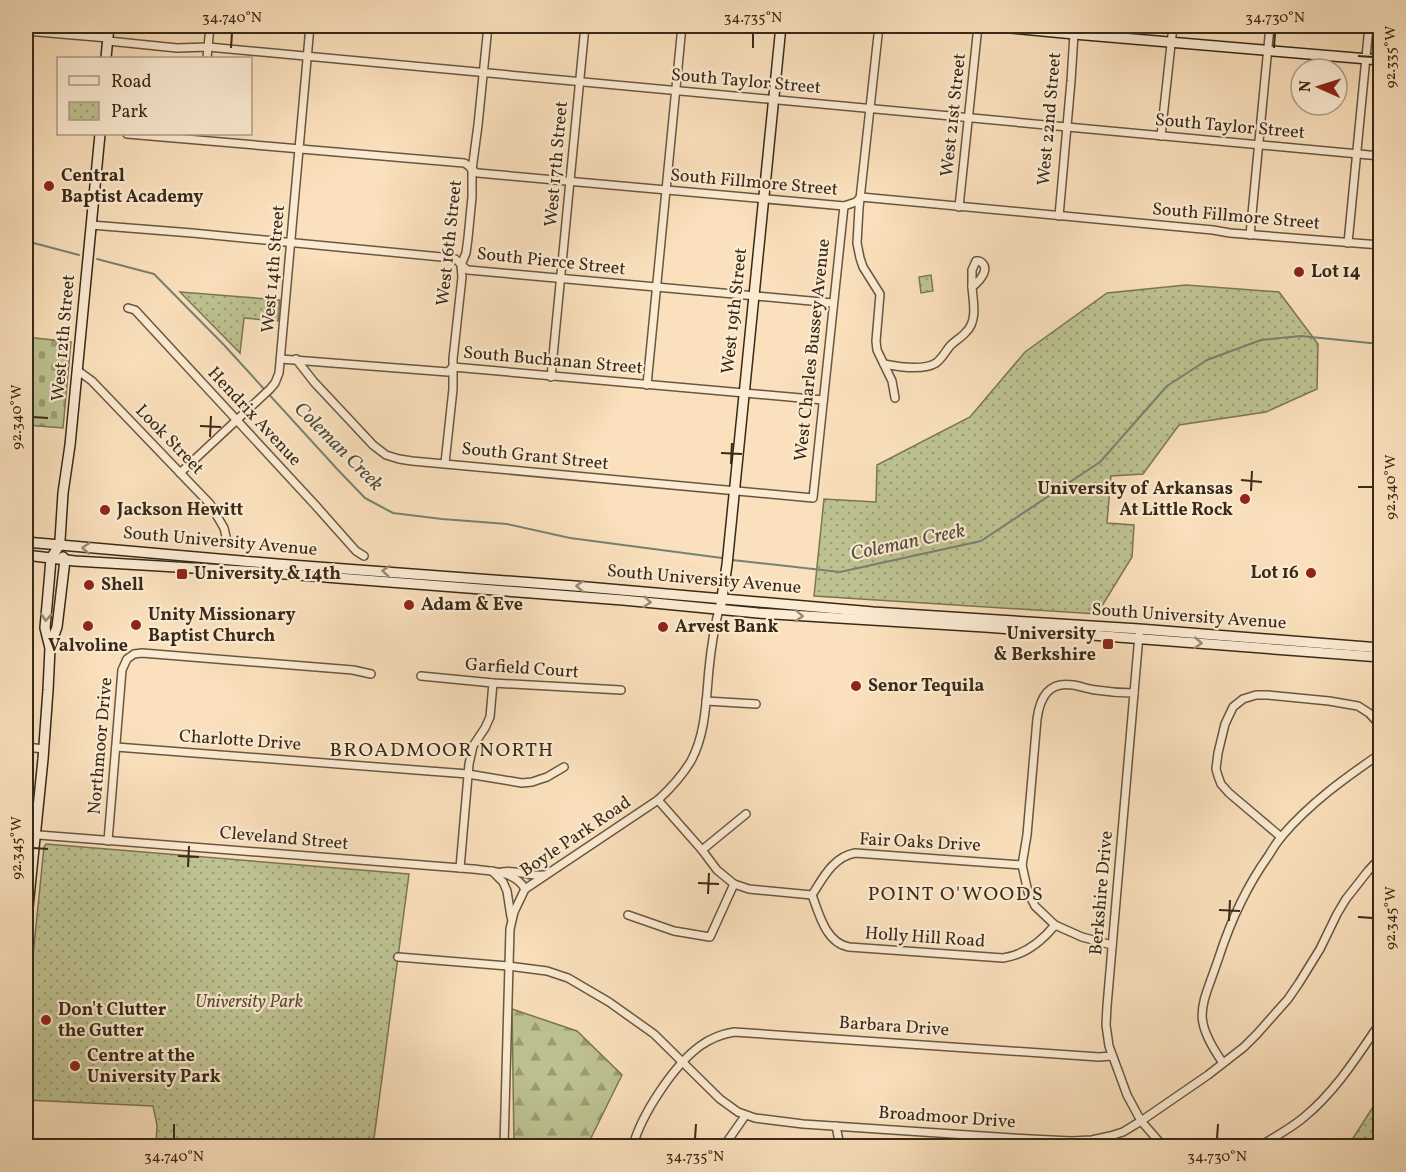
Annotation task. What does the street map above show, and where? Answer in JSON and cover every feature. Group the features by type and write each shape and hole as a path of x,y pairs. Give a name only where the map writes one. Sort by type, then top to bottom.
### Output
{"main road":[{"path":"106,57 110,26"},
{"name":"West 19th Street","path":"721,604 727,565 781,26"},
{"path":"991,26 1074,30 1171,42 1380,60"},
{"name":"West 12th Street","path":"26,927 30,835 44,749 50,648 57,627 65,560 59,546 63,493 68,463 100,135"},
{"name":"South University Avenue","path":"26,542 278,564 584,586 721,604 758,613 985,627 1380,657"},
{"name":"West 12th Street","path":"50,648 45,628 51,558 59,546"},
{"name":"South University Avenue","path":"26,555 65,560 633,600 1139,629 1380,648"}],"street":[{"path":"207,57 210,26"},
{"name":"West 14th Street","path":"180,473 263,396 277,380 292,243 310,26"},
{"name":"West 16th Street","path":"445,463 453,389 461,265 466,253 468,238 472,170 488,26"},
{"name":"West 17th Street","path":"552,376 585,26"},
{"path":"647,385 682,26"},
{"path":"879,26 857,243 863,267 880,294 877,349 892,381 895,398"},
{"name":"West 21st Street","path":"959,207 978,26"},
{"path":"1161,136 1173,26"},
{"path":"1250,235 1270,26"},
{"path":"1348,243 1369,26"},
{"name":"West 22nd Street","path":"1059,216 1074,30"},
{"name":"South Taylor Street","path":"26,32 177,48 208,47 1380,156"},
{"name":"South Fillmore Street","path":"164,135 200,136 464,163 478,173 764,199 844,206 861,197 1250,235 1380,245"},
{"name":"West Charles Bussey Avenue","path":"813,498 844,206"},
{"path":"842,224 858,224"},
{"name":"South Pierce Street","path":"91,225 452,258 468,270 834,303"},
{"path":"884,364 919,367 938,362 972,324 974,310 972,287"},
{"name":"Hendrix Avenue","path":"128,308 135,310 237,420 354,554 364,556"},
{"name":"South Buchanan Street","path":"281,359 448,372 453,367 823,400"},
{"name":"South Grant Street","path":"296,360 373,445 383,453 399,459 813,498"},
{"name":"Look Street","path":"77,370 92,381 216,512 224,528 227,541"},
{"name":"Boyle Park Road","path":"504,1146 508,966 511,920 517,903 525,889 658,800 675,783 692,758 702,731 712,641 721,604"},
{"name":"Berkshire Drive","path":"1139,629 1106,1016 1112,1056 1127,1095 1141,1121 1163,1146"},
{"name":"Northmoor Drive","path":"108,841 122,670 131,656 142,653 207,657 353,670 371,674"},
{"name":"Garfield Court","path":"422,676 621,690"},
{"path":"460,868 469,764 473,746 490,717 493,682"},
{"path":"1112,945 1082,937 1055,925 1031,899 1022,865 1027,835 1037,719 1041,701 1050,689 1063,684 1094,690 1134,693"},
{"path":"1281,837 1229,793 1221,784 1218,776 1216,769 1218,753 1225,724 1233,707 1243,699 1268,694 1329,701 1358,706 1369,713 1380,725"},
{"path":"706,701 756,704"},
{"path":"26,747 44,749"},
{"name":"Charlotte Drive","path":"116,747 468,774 522,783 538,781 564,766"},
{"path":"1223,1064 1209,1042 1201,1015 1203,1002 1238,905 1281,837 1330,790 1380,754"},
{"path":"658,800 717,870 734,884 749,889 812,895"},
{"path":"702,850 746,814"},
{"name":"Cleveland Street","path":"30,835 492,871 500,872 522,883 525,889"},
{"name":"Fair Oaks Drive","path":"812,895 835,862 855,853 1022,865"},
{"name":"Broadmoor Drive","path":"398,957 508,966 547,971 568,978 654,1034 720,1099 745,1116 762,1120 836,1126 1083,1141 1110,1137 1141,1121 1223,1064 1257,1034 1288,999 1310,966 1346,899 1380,858"},
{"path":"500,872 510,870 534,876 549,874"},
{"path":"492,871 503,882 507,891 511,920"},
{"path":"628,915 674,931 710,937 734,884"},
{"name":"Holly Hill Road","path":"812,895 831,937 849,947 1003,958 1027,950 1048,934 1055,925"},
{"path":"1260,1146 1302,1119 1325,1097 1356,1060 1380,1023"},
{"name":"Barbara Drive","path":"633,1146 659,1093 683,1063 709,1040 723,1034 734,1032 1099,1057 1112,1056"},
{"path":"724,1146 745,1116"},
{"path":"836,1126 840,1146"}],"green space":[{"path":"931,275 933,291 921,293 919,277"},
{"path":"1186,285 1279,292 1318,344 1317,389 1266,412 1179,425 1143,474 1111,476 1107,523 1134,525 1132,557 1097,614 814,596 824,499 876,502 877,465 970,417 1025,352 1107,293"},
{"path":"180,292 280,300 278,321 244,318 240,353"},
{"path":"26,337 71,342 63,428 26,425"},
{"name":"University Park","path":"46,844 409,874 373,1146 156,1146 157,1125 153,1106 26,1100 26,1033 29,1031 31,1007 28,1005"},
{"path":"512,1009 577,1031 622,1075 587,1146 514,1146"},
{"path":"1380,1096 1380,1146 1348,1146"}],"waterway":[{"name":"Coleman Creek","path":"26,241 79,255"},
{"name":"Coleman Creek","path":"97,259 154,274 224,345 365,498 393,513 507,524 570,538 722,558"},
{"name":"Coleman Creek","path":"732,560 840,572 981,541 1100,462 1167,386 1207,360 1261,340 1301,336 1380,344"}],"place":[{"name":"Central Baptist Academy","path":"49,186"},
{"name":"Lot 14","path":"1299,272"},
{"name":"University of Arkansas At Little Rock","path":"1245,499"},
{"name":"Jackson Hewitt","path":"105,510"},
{"name":"Lot 16","path":"1311,573"},
{"name":"University & 14th","path":"182,574"},
{"name":"Shell","path":"89,585"},
{"name":"Adam & Eve","path":"409,605"},
{"name":"Unity Missionary Baptist Church","path":"136,625"},
{"name":"Valvoline","path":"88,626"},
{"name":"Arvest Bank","path":"663,627"},
{"name":"University & Berkshire","path":"1108,644"},
{"name":"Senor Tequila","path":"856,686"},
{"name":"Don't Clutter the Gutter","path":"46,1020"},
{"name":"Centre at the University Park","path":"75,1066"}],"district":[{"name":"BROADMOOR NORTH","path":"442,751"},
{"name":"POINT O'WOODS","path":"956,895"}]}
